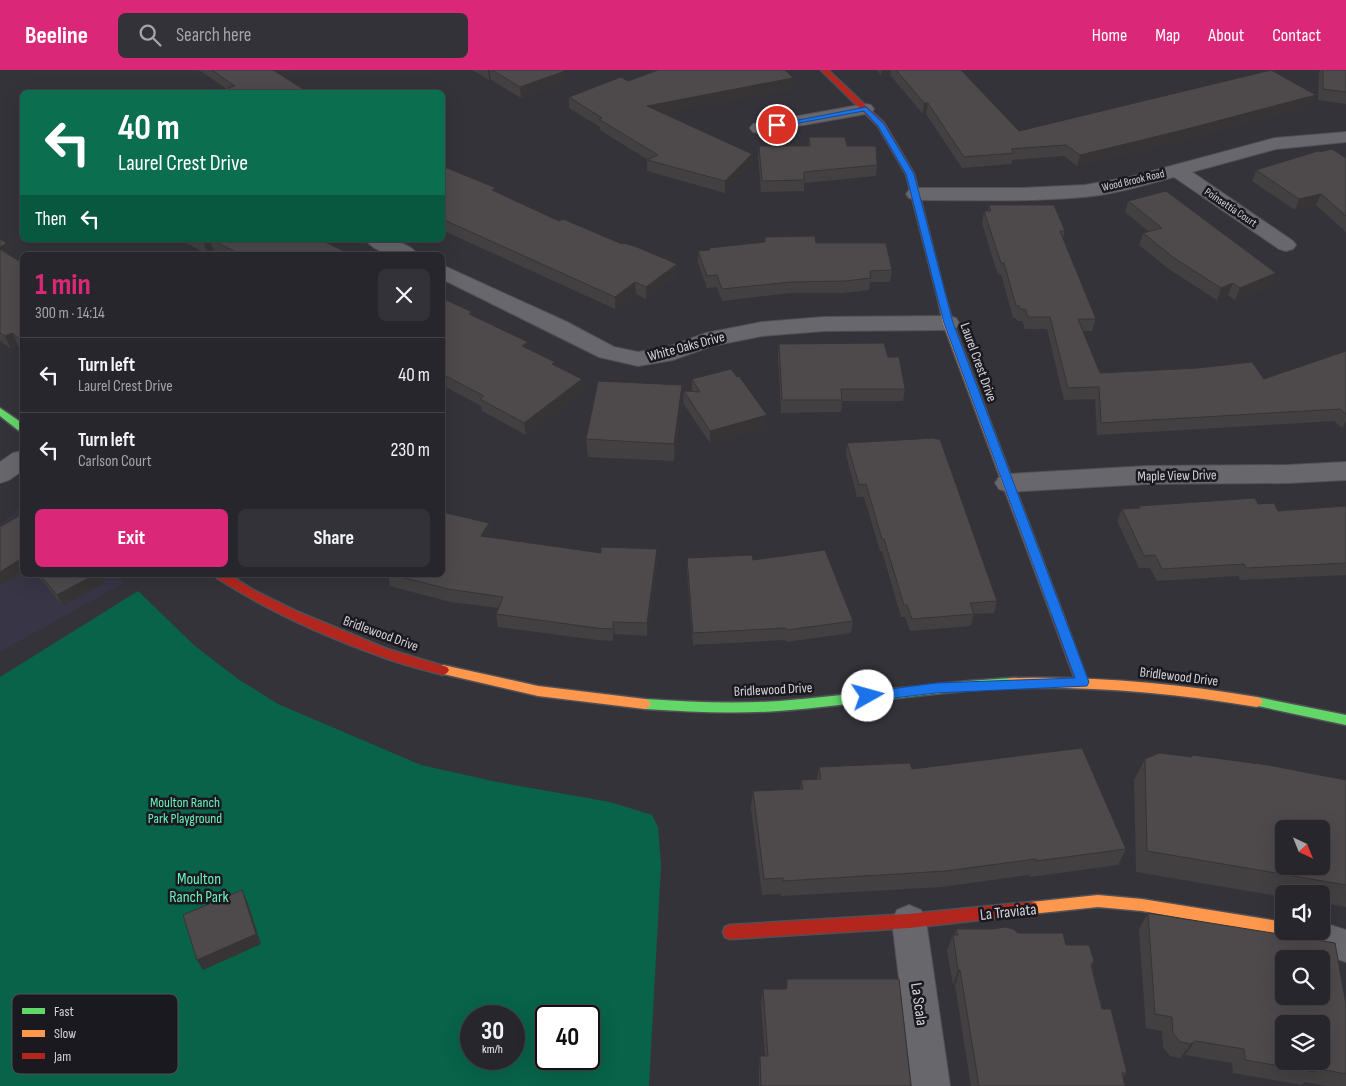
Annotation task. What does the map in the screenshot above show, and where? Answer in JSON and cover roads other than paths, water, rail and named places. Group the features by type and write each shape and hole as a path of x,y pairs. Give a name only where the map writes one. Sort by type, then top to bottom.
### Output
{"street":[{"name":"Laurel Crest Drive","path":"824,70 881,125 910,174 948,323 1082,682"},
{"path":"759,128 866,109"},
{"name":"Wood Brook Road","path":"916,194 1022,194 1085,191 1132,183 1275,144 1346,137"},
{"name":"Poinsettia Court","path":"1176,170 1286,245"},
{"path":"380,242 402,252"},
{"name":"White Oaks Drive","path":"445,273 559,327 607,352 638,359 673,353 706,340 762,329 824,324 948,323"},
{"path":"0,411 20,426"},
{"path":"0,474 20,460"},
{"name":"Maple View Drive","path":"1008,483 1147,475 1288,474 1346,471"},
{"name":"Bridlewood Drive","path":"225,577 243,591 317,625 398,657 491,682 582,697 699,708 778,706 936,688 1015,683 1082,682 1138,686 1275,704 1346,720"},
{"name":"La Traviata","path":"730,932 909,921 1098,901 1142,905 1275,927"},
{"name":"La Scala","path":"909,921 931,1086"},
{"path":"1327,940 1346,946"}],"park label":[{"name":"Moulton Ranch Park Playground","path":"185,810"},
{"name":"Moulton Ranch Park","path":"199,887"}]}
